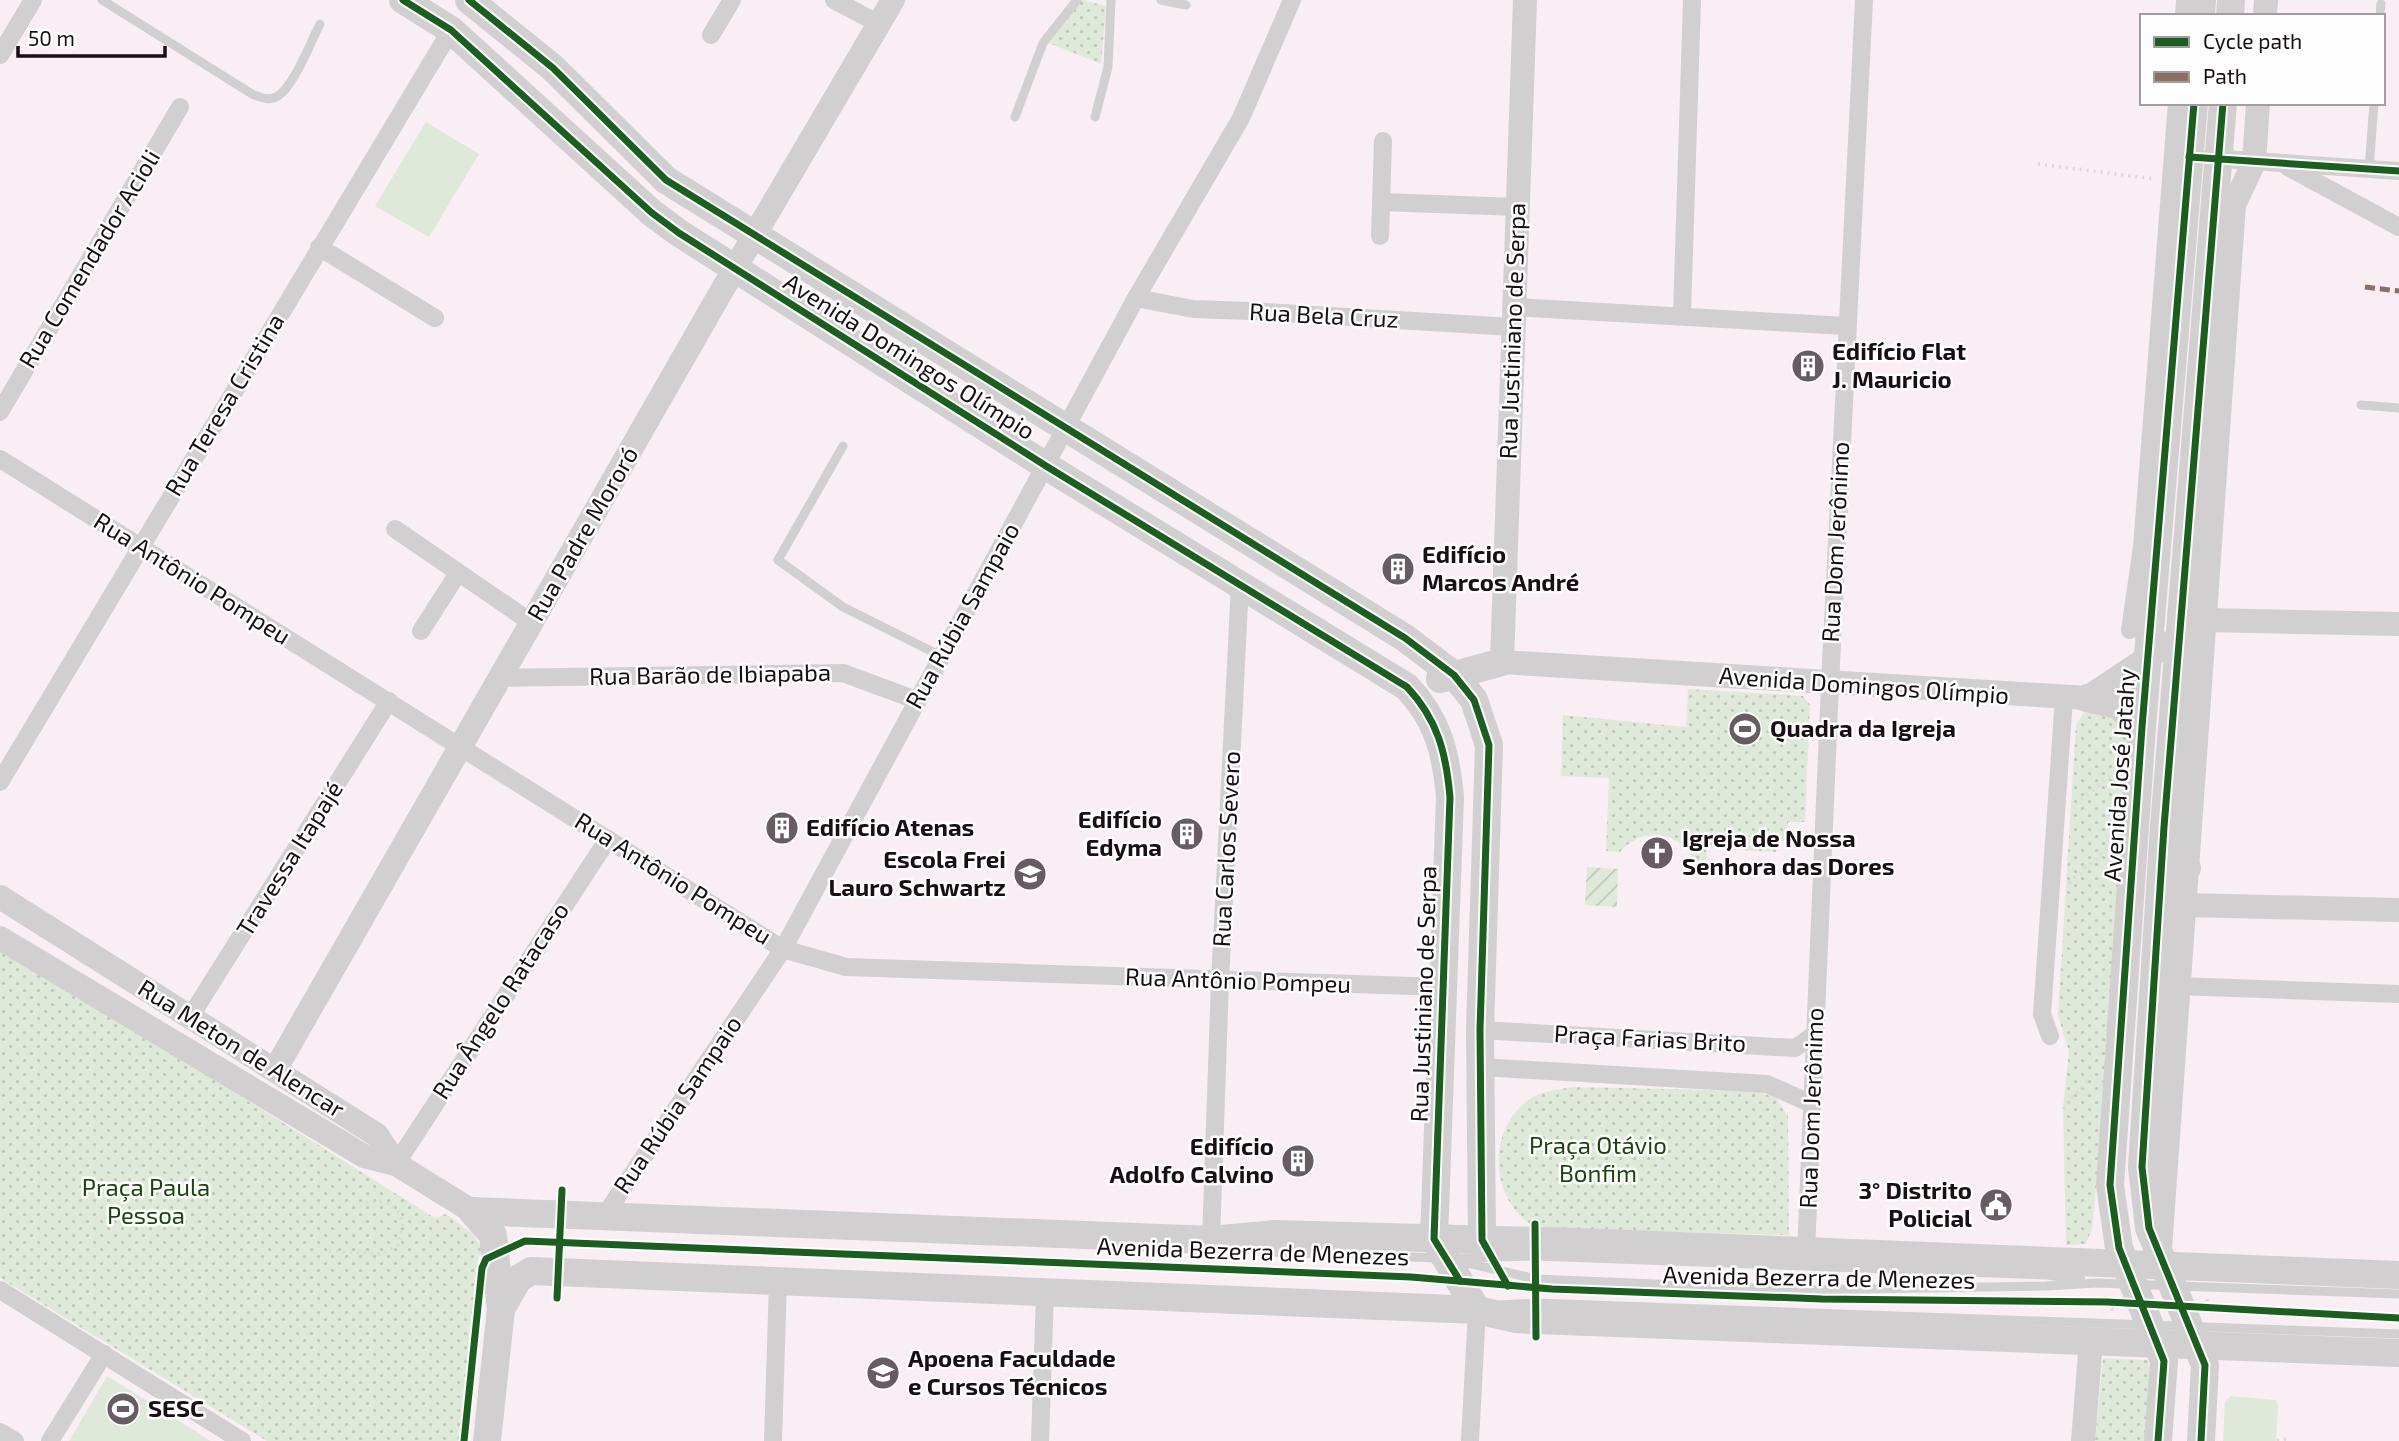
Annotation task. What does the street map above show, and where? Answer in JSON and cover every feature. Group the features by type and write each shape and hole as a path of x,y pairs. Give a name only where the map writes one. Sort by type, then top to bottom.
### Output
{"main road":[{"name":"Avenida Domingos Olímpio","path":"403,0 451,30 652,213 734,269 1046,466 1407,687 1424,706"},
{"name":"Avenida Domingos Olímpio","path":"469,0 553,68 666,180 1405,638 1454,675"},
{"name":"Avenida José Jatahy","path":"2158,1441 2164,1361 2119,1248 2110,1185 2148,658 2149,555 2194,105"},
{"name":"Avenida José Jatahy","path":"2201,1441 2205,1365 2189,1300 2150,1228 2142,1167 2164,827 2223,105"},
{"path":"1280,609 1313,614 1340,627 1415,677 1432,681 1502,662"},
{"path":"1443,741 1502,662"},
{"path":"1454,675 1474,699 1489,745 1480,1030 1482,1240"},
{"path":"2076,698 2118,705 2142,727"},
{"name":"Rua Justiniano de Serpa","path":"1424,706 1443,741 1450,797 1443,987 1440,1249"},
{"path":"2164,827 2187,868"},
{"path":"472,1211 493,1235 501,1310 487,1441"},
{"name":"Avenida Bezerra de Menezes","path":"472,1211 1211,1240 1274,1234 1440,1249 1482,1240 1806,1252 2141,1304 2399,1275"},
{"path":"1440,1249 1477,1310"},
{"name":"Avenida Bezerra de Menezes","path":"501,1310 519,1279 531,1271 1477,1310 1526,1320 2091,1341 2141,1304 2189,1300 2399,1353"}],"street":[{"path":"0,55 33,0"},
{"path":"711,35 732,0"},
{"path":"834,0 879,24"},
{"name":"Rua Padre Mororó","path":"275,1070 734,269 893,0"},
{"name":"Rua Rúbia Sampaio","path":"605,1215 783,949 1136,298 1241,118 1292,0"},
{"name":"Rua Justiniano de Serpa","path":"1502,662 1525,0"},
{"path":"1682,314 1692,0"},
{"name":"Rua Dom Jerônimo","path":"1806,1252 1846,326 1864,0"},
{"name":"Rua Teresa Cristina","path":"0,782 451,30"},
{"name":"Avenida José Jatahy","path":"2130,630 2149,555 2177,105"},
{"name":"Avenida José Jatahy","path":"2189,1300 2178,986 2234,205 2254,162 2258,105"},
{"name":"Rua Comendador Acioli","path":"0,412 180,107"},
{"path":"1380,236 1383,141"},
{"path":"2189,157 2399,171"},
{"path":"2284,164 2399,227"},
{"path":"1381,202 1517,207"},
{"path":"319,247 435,318"},
{"name":"Rua Bela Cruz","path":"1136,298 1219,312 1513,317 1682,314 1846,326"},
{"name":"Rua Antônio Pompeu","path":"0,459 461,745 783,949 846,967 1443,987"},
{"path":"394,529 532,623"},
{"path":"421,631 458,573"},
{"name":"Rua Carlos Severo","path":"1211,1240 1220,981 1240,584"},
{"path":"2050,1037 2042,1014 2076,698 2148,658 2204,620 2399,624"},
{"name":"Avenida Domingos Olímpio","path":"1502,662 2076,698"},
{"name":"Rua Barão de Ibiapaba","path":"499,678 843,673 916,700"},
{"name":"Travessa Itapajé","path":"190,1017 389,701"},
{"name":"Rua Ângelo Ratacaso","path":"396,1164 608,839"},
{"name":"Rua Meton de Alencar","path":"0,897 377,1135 396,1164 472,1211"},
{"path":"2185,905 2399,910"},
{"path":"0,938 364,1156 396,1164"},
{"path":"2178,986 2399,994"},
{"name":"Praça Farias Brito","path":"1480,1030 1795,1048 1815,1034"},
{"name":"Praça Farias Brito","path":"1481,1067 1768,1084 1812,1104"},
{"path":"773,1441 778,1282"},
{"path":"0,1290 242,1441"},
{"path":"1040,1441 1045,1293"},
{"path":"1470,1441 1477,1310"},
{"path":"2083,1441 2091,1341"},
{"path":"50,1441 104,1354"},
{"path":"0,1432 15,1441"}],"lane":[{"path":"102,0 251,94 266,99 278,96 288,84 320,24"},
{"path":"1015,117 1043,43 1077,0"},
{"path":"1096,117 1108,67 1111,0"},
{"path":"1161,0 1186,5"},
{"path":"2380,14 2381,4"},
{"path":"2369,169 2374,105"},
{"path":"2361,405 2399,408"},
{"path":"843,446 778,560 843,607 941,656"},
{"name":"Avenida Bezerra de Menezes","path":"1440,1249 1536,1256 2048,1275 2097,1283 2141,1304"},
{"name":"Avenida Bezerra de Menezes","path":"1440,1249 1536,1279 1795,1290 2097,1283"},
{"name":"Avenida Bezerra de Menezes","path":"2189,1300 2399,1294"},
{"name":"Avenida Bezerra de Menezes","path":"2189,1300 2399,1334"},
{"name":"Avenida Bezerra de Menezes","path":"1477,1310 1515,1302 2141,1304"}],"path":[{"path":"2038,164 2171,181"},
{"path":"2071,807 2118,769"},
{"path":"2066,886 2113,844"},
{"path":"2063,1109 2102,1065"},
{"path":"329,1251 385,1253 398,1245 403,1231 401,1216 388,1202 370,1200 355,1209"},
{"path":"2102,1292 2114,1313"},
{"path":"2189,1300 2223,1308"},
{"path":"2095,1302 2141,1304"},
{"path":"2277,1441 2286,1439"}],"green space":[{"path":"1082,0 1106,6 1101,64 1049,43"},
{"path":"426,122 479,154 429,237 375,206"},
{"path":"1688,689 1803,696 1810,705 1805,822 1788,822 1787,841 1777,841 1776,852 1707,848 1706,860 1695,861 1680,843 1660,835 1639,838 1620,852 1606,851 1609,778 1561,776 1563,715 1686,727"},
{"path":"2084,712 2119,714 2128,722 2109,1056 2092,1229 2086,1244 2066,1245 2063,1109 2069,1051 2058,1016 2076,725"},
{"path":"1587,867 1618,869 1617,907 1585,905"},
{"name":"Praça Paula Pessoa","path":"0,946 435,1218 446,1214 473,1234 483,1250 478,1258 461,1441 267,1441 0,1278"},
{"name":"Praça Otávio Bonfim","path":"1572,1087 1756,1091 1776,1098 1788,1116 1789,1235 1535,1228 1520,1216 1509,1201 1499,1165 1500,1146 1505,1128 1515,1112 1530,1099 1544,1092"},
{"path":"2103,1358 2148,1360 2151,1381 2148,1441 2095,1441"},
{"name":"SESC","path":"107,1376 211,1441 69,1441"},
{"path":"2230,1396 2276,1400 2276,1441 2223,1441 2225,1403"}],"marked path":[{"path":"2365,287 2399,291"}],"cycle path":[{"path":"403,0 451,30 652,213 679,233 1046,466 1407,687 1418,699 1439,738 1450,797 1434,1239 1460,1281"},
{"path":"469,0 553,68 666,180 1405,638 1454,675 1474,700 1489,745 1480,1030 1482,1240 1508,1286"},
{"path":"2158,1441 2164,1361 2119,1248 2110,1185 2142,727 2194,105"},
{"path":"2201,1441 2205,1365 2149,1228 2142,1167 2164,827 2223,105"},
{"path":"2189,157 2399,171"},
{"path":"557,1298 562,1190"},
{"path":"1535,1224 1536,1337"},
{"path":"464,1441 482,1268 486,1259 525,1241 1411,1277 1552,1289 1822,1299 2108,1302 2399,1318"}],"place":[{"name":"Edifício Flat J. Mauricio","path":"1808,366"},
{"name":"Edifício Marcos André","path":"1398,569"},
{"name":"Quadra da Igreja","path":"1745,729"},
{"name":"Edifício Atenas","path":"782,828"},
{"name":"Edifício Edyma","path":"1187,834"},
{"name":"Igreja de Nossa Senhora das Dores","path":"1657,853"},
{"name":"Escola Frei Lauro Schwartz","path":"1030,874"},
{"name":"Edifício Adolfo Calvino","path":"1298,1161"},
{"name":"3° Distrito Policial","path":"1996,1205"},
{"name":"Apoena Faculdade e Cursos Técnicos","path":"883,1373"},
{"name":"SESC","path":"123,1409"}]}
